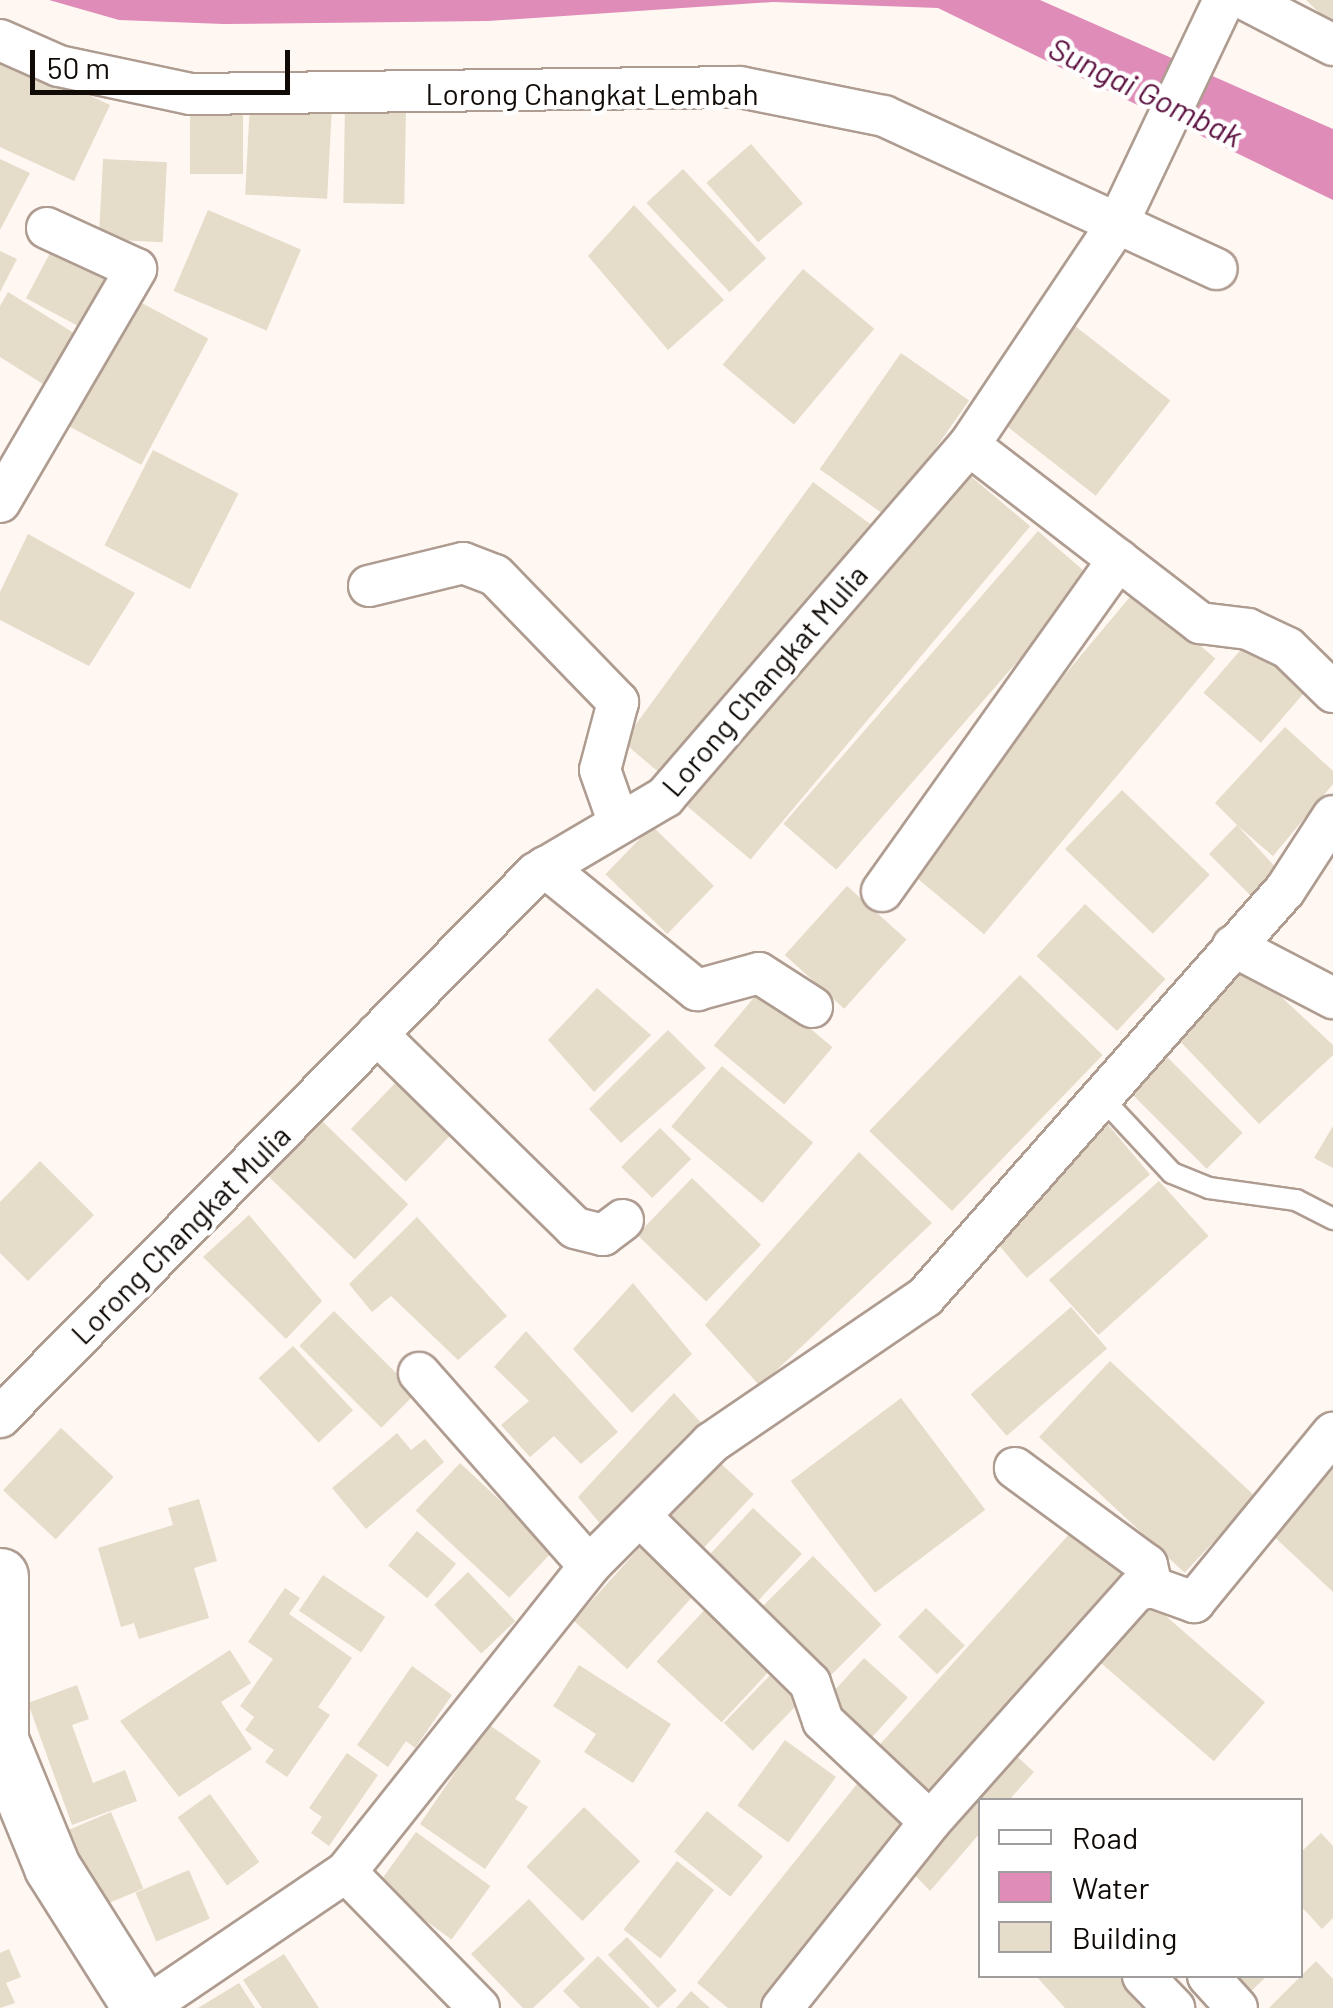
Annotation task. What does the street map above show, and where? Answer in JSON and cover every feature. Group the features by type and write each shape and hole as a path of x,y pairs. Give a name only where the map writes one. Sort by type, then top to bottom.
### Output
{"street":[{"name":"Lorong Changkat Mulia","path":"0,1417 544,868 665,797 969,445 1125,210 1224,0"},
{"path":"1246,0 1333,45"},
{"name":"Lorong Changkat Lembah","path":"0,40 59,66 191,94 740,86 884,116 1125,210 1216,269"},
{"path":"0,502 136,269 47,228"},
{"path":"969,445 1200,623 1248,629 1288,648 1333,692"},
{"path":"882,891 1118,560"},
{"path":"368,586 463,562 495,575 618,702 600,770 619,824"},
{"path":"0,1576 0,1739 52,1867 143,2008 346,1872 589,1566 710,1443 925,1297 1285,890 1333,816"},
{"path":"544,868 697,990 759,973 812,1007"},
{"path":"1232,946 1333,998"},
{"path":"377,1034 574,1228 603,1235 623,1220"},
{"path":"418,1372 589,1566"},
{"path":"782,2008 930,1822 1137,1590 1152,1587 1194,1602 1333,1433"},
{"path":"1016,1468 1147,1566 1152,1587"},
{"path":"640,1516 810,1683 823,1721 930,1822"},
{"path":"346,1872 480,2008"},
{"path":"1144,1978 1174,2008"},
{"path":"1210,1978 1237,2008"}],"lane":[{"path":"1103,1099 1172,1173 1209,1188 1296,1200 1333,1219"}],"water":[{"name":"Sungai Gombak","path":"49,0 1040,0 1333,129 1333,200 938,8 773,2 488,21 223,24 119,20"}],"building":[{"path":"1306,0 1333,0 1333,26"},
{"path":"0,54 110,105 74,181 0,147"},
{"path":"250,101 332,105 327,199 245,195"},
{"path":"190,105 243,105 243,174 190,174"},
{"path":"345,106 406,107 404,204 343,203"},
{"path":"751,144 803,204 758,242 706,183"},
{"path":"0,159 30,173 0,230"},
{"path":"103,159 167,162 163,242 99,239"},
{"path":"683,169 766,258 730,292 646,203"},
{"path":"634,205 724,300 668,350 588,256"},
{"path":"208,210 301,249 267,330 174,291"},
{"path":"57,240 123,275 92,333 26,298"},
{"path":"0,251 17,259 0,292"},
{"path":"803,269 874,329 794,425 723,365"},
{"path":"8,292 85,340 54,391 0,357 0,306"},
{"path":"136,300 208,338 141,465 69,426"},
{"path":"1075,326 1170,400 1096,496 1001,421"},
{"path":"901,353 969,401 888,517 820,469"},
{"path":"153,450 239,494 190,589 104,545"},
{"path":"962,469 1030,526 751,859 682,802"},
{"path":"813,482 873,526 668,780 623,742"},
{"path":"1038,531 1091,577 836,870 783,824"},
{"path":"28,534 135,593 89,666 0,620 0,592"},
{"path":"1135,591 1215,658 984,934 904,867"},
{"path":"1252,637 1309,687 1261,743 1203,693"},
{"path":"1285,727 1333,771 1333,784 1273,856 1215,803"},
{"path":"1122,790 1210,875 1153,934 1065,849"},
{"path":"1237,825 1278,870 1251,896 1209,854"},
{"path":"652,826 714,886 667,934 605,874"},
{"path":"847,886 906,940 844,1009 785,955"},
{"path":"1085,904 1165,979 1117,1031 1037,956"},
{"path":"1248,966 1333,1045 1333,1055 1259,1124 1177,1038"},
{"path":"1020,975 1103,1055 952,1211 869,1131"},
{"path":"597,988 651,1035 594,1092 548,1040"},
{"path":"762,988 832,1047 784,1105 714,1045"},
{"path":"668,1030 706,1068 621,1143 589,1109"},
{"path":"1167,1057 1243,1133 1207,1169 1131,1093"},
{"path":"722,1066 813,1142 762,1203 671,1127"},
{"path":"403,1075 458,1128 406,1182 351,1129"},
{"path":"319,1118 408,1204 355,1260 266,1173"},
{"path":"1105,1121 1150,1175 1027,1278 982,1224"},
{"path":"1333,1126 1333,1168 1314,1158"},
{"path":"660,1128 691,1159 652,1198 621,1167"},
{"path":"859,1152 932,1223 760,1386 705,1325"},
{"path":"40,1161 94,1215 28,1281 0,1253 0,1202"},
{"path":"692,1178 761,1245 706,1302 637,1235"},
{"path":"1159,1181 1209,1236 1099,1335 1049,1280"},
{"path":"249,1215 322,1301 286,1339 203,1257"},
{"path":"417,1217 507,1316 458,1360 391,1296 372,1312 349,1284"},
{"path":"633,1283 692,1354 632,1413 573,1349"},
{"path":"1071,1307 1107,1349 1007,1436 971,1394"},
{"path":"334,1311 416,1393 381,1428 299,1346"},
{"path":"526,1331 618,1432 581,1464 554,1436 530,1457 501,1425 529,1401 494,1367"},
{"path":"293,1346 353,1410 319,1442 259,1378"},
{"path":"1110,1361 1256,1497 1185,1573 1039,1437"},
{"path":"674,1393 704,1426 603,1527 578,1497"},
{"path":"901,1398 985,1510 875,1593 791,1481"},
{"path":"61,1428 114,1477 56,1539 3,1490"},
{"path":"397,1433 411,1450 425,1439 444,1462 366,1529 332,1488"},
{"path":"1333,1439 1333,1592 1264,1527"},
{"path":"715,1458 754,1494 704,1548 665,1511"},
{"path":"460,1463 554,1550 509,1598 416,1511"},
{"path":"199,1499 217,1561 194,1568 209,1618 139,1639 134,1623 121,1627 98,1548 173,1525 168,1508"},
{"path":"753,1508 802,1554 756,1603 707,1558"},
{"path":"1073,1530 1128,1580 926,1804 871,1754"},
{"path":"417,1531 456,1564 427,1598 388,1565"},
{"path":"642,1545 696,1593 627,1669 574,1621"},
{"path":"813,1556 882,1625 826,1680 758,1611"},
{"path":"468,1572 515,1621 481,1654 434,1605"},
{"path":"323,1575 385,1617 361,1653 299,1611"},
{"path":"285,1588 300,1598 289,1614 352,1658 318,1707 330,1715 287,1777 265,1762 274,1750 245,1730 254,1717 240,1706 273,1659 248,1642"},
{"path":"1145,1598 1265,1702 1214,1761 1094,1657"},
{"path":"711,1603 776,1664 722,1722 656,1662"},
{"path":"926,1608 965,1646 937,1674 898,1637"},
{"path":"230,1650 251,1683 221,1702 252,1749 179,1797 120,1721"},
{"path":"864,1658 908,1697 870,1740 826,1700"},
{"path":"579,1665 671,1724 633,1783 584,1752 596,1734 553,1706"},
{"path":"412,1666 452,1695 415,1748 406,1741 388,1767 357,1745"},
{"path":"776,1669 805,1697 753,1751 724,1723"},
{"path":"77,1685 89,1719 72,1725 93,1783 125,1770 137,1801 72,1825 28,1703"},
{"path":"488,1724 541,1761 515,1799 528,1807 485,1869 420,1824"},
{"path":"785,1740 836,1777 788,1843 737,1806"},
{"path":"1011,1751 1034,1772 1011,1798 978,1798 978,1835 930,1891 909,1869"},
{"path":"347,1753 378,1775 329,1846 311,1833 322,1817 309,1808"},
{"path":"857,1784 913,1829 769,2008 728,2008 697,1983"},
{"path":"210,1794 259,1862 227,1885 178,1818"},
{"path":"584,1807 640,1861 582,1921 526,1867"},
{"path":"707,1811 763,1856 730,1897 674,1851"},
{"path":"111,1812 143,1888 94,1910 61,1833"},
{"path":"416,1832 490,1886 452,1939 377,1885"},
{"path":"1321,1833 1333,1846 1333,1918 1322,1929 1303,1908 1303,1850"},
{"path":"677,1861 714,1890 660,1958 623,1930"},
{"path":"189,1870 210,1919 156,1941 136,1893"},
{"path":"529,1899 585,1959 533,2008 523,2008 471,1954"},
{"path":"627,1937 677,1990 658,2008 608,1955"},
{"path":"9,1949 21,1977 6,1983 15,2003 0,2008 0,1953"},
{"path":"284,1954 319,2008 262,2008 243,1980"},
{"path":"598,1956 650,2008 580,2008 563,1991"},
{"path":"1316,1961 1333,1979 1333,2008 1269,2008 1303,1978"},
{"path":"1038,1978 1124,1978 1151,2008 1065,2008"},
{"path":"1229,1978 1265,1978 1246,1996"},
{"path":"239,1983 255,2008 198,2008"},
{"path":"691,1991 710,2008 676,2008"}]}
